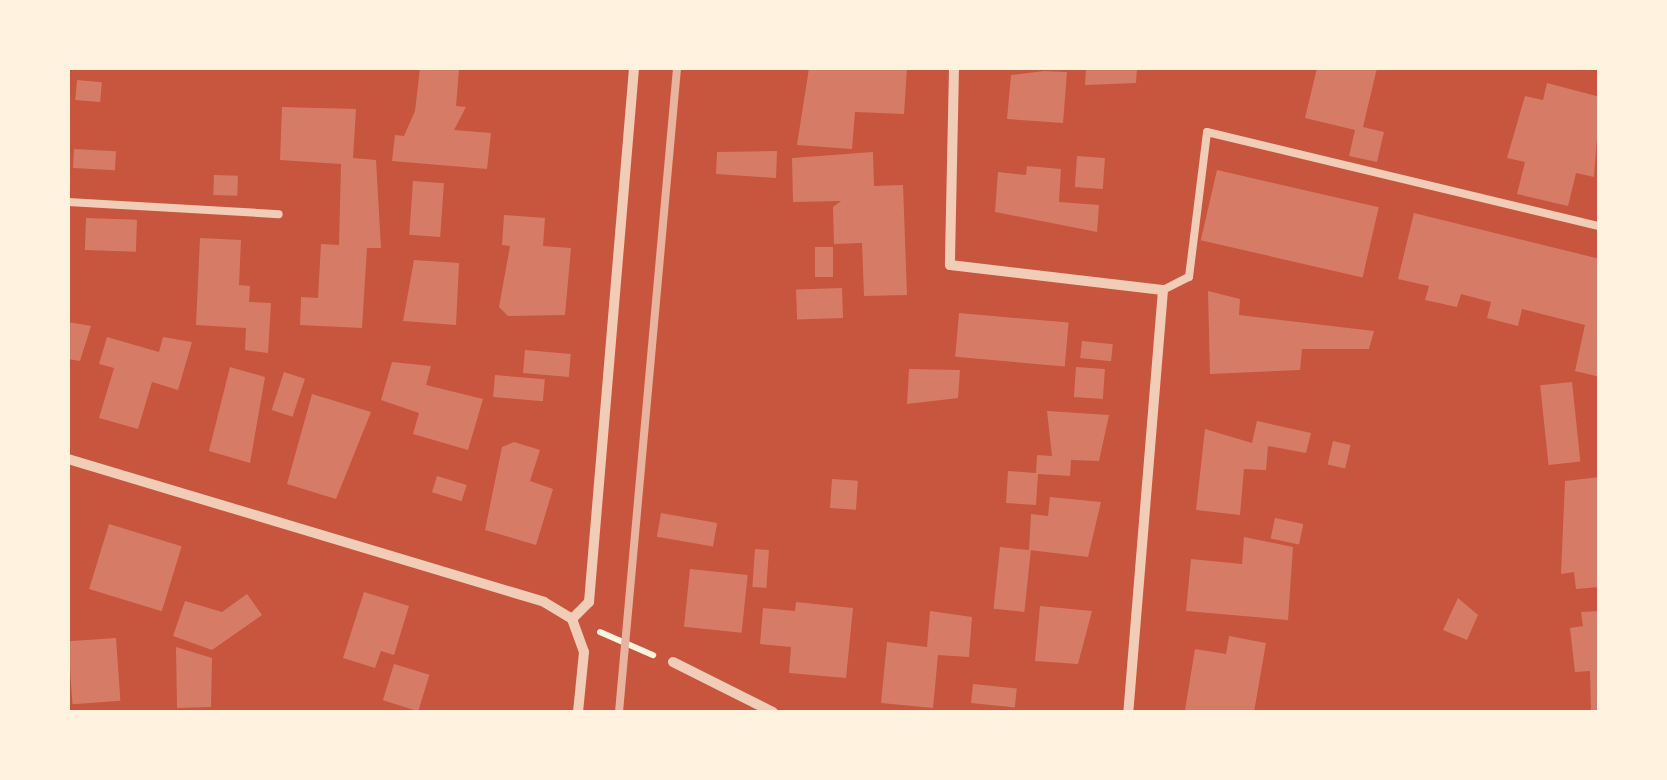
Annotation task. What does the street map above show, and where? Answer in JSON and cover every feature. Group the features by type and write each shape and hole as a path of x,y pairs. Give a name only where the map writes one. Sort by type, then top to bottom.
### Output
{"street":[{"path":"572,619 589,602 634,68"},
{"path":"954,68 950,265 1163,290 1128,712"},
{"path":"68,459 544,602 572,619 584,652 578,712"},
{"path":"673,662 773,712"}],"lane":[{"path":"1163,290 1190,277 1207,132 1600,226"},
{"path":"68,202 278,214"}],"path":[{"path":"572,619 673,662"}],"building":[{"path":"420,68 459,70 456,106 466,107 454,130 491,133 487,169 392,161 395,135 404,136 415,111"},
{"path":"809,68 907,68 904,114 855,112 852,149 797,145"},
{"path":"1086,68 1137,68 1136,83 1085,85"},
{"path":"1317,68 1377,68 1363,127 1384,132 1377,162 1349,156 1355,130 1305,118"},
{"path":"1067,72 1063,123 1007,119 1011,75"},
{"path":"77,80 102,82 100,102 75,100"},
{"path":"1547,83 1600,97 1594,177 1576,173 1568,206 1517,194 1525,162 1507,158 1525,96 1543,100"},
{"path":"282,107 356,109 353,158 376,160 381,248 367,248 362,328 300,325 301,297 318,298 321,244 339,245 341,164 280,160"},
{"path":"74,149 116,151 115,170 73,168"},
{"path":"777,151 776,178 716,174 717,152"},
{"path":"873,152 874,186 903,185 907,295 864,296 862,243 834,244 833,207 841,201 793,202 792,158"},
{"path":"1077,156 1105,158 1103,189 1075,187"},
{"path":"1027,166 1061,169 1059,202 1099,205 1097,232 995,212 998,172 1026,175"},
{"path":"1217,170 1379,207 1363,277 1201,240"},
{"path":"214,175 238,176 237,196 213,195"},
{"path":"413,181 444,183 440,237 409,235"},
{"path":"1414,213 1600,259 1600,377 1575,371 1585,325 1522,309 1518,326 1487,318 1491,302 1461,294 1457,307 1425,300 1429,286 1398,279"},
{"path":"504,215 545,218 543,246 571,248 565,315 508,316 499,307 510,246 502,245"},
{"path":"86,218 137,220 136,252 85,250"},
{"path":"200,238 241,240 239,285 250,286 249,302 271,303 268,353 245,350 246,328 196,325"},
{"path":"815,247 833,247 833,277 815,277"},
{"path":"414,260 459,263 456,325 403,321"},
{"path":"842,288 843,318 797,320 796,290"},
{"path":"1208,291 1240,299 1239,315 1374,331 1369,349 1302,349 1300,370 1210,374"},
{"path":"959,313 1069,323 1065,366 955,357"},
{"path":"68,322 91,326 80,361 68,359"},
{"path":"107,337 159,352 163,337 192,342 178,390 152,382 138,429 99,418 114,368 99,364"},
{"path":"1082,341 1113,344 1111,361 1080,358"},
{"path":"525,350 571,354 569,377 523,373"},
{"path":"392,362 431,366 426,385 483,399 468,450 413,434 419,413 381,400"},
{"path":"230,367 265,377 250,463 209,451"},
{"path":"1076,367 1105,369 1103,399 1074,397"},
{"path":"909,369 960,370 958,398 907,404"},
{"path":"284,372 305,379 293,417 272,410"},
{"path":"495,375 545,379 543,401 493,397"},
{"path":"1572,382 1580,462 1549,465 1540,385"},
{"path":"312,394 371,412 336,499 287,484"},
{"path":"1047,411 1109,415 1099,461 1071,460 1070,476 1038,474 1036,505 1006,503 1008,471 1036,473 1037,455 1052,456"},
{"path":"1257,421 1311,433 1306,453 1268,446 1266,470 1244,469 1240,515 1196,510 1205,429 1252,443"},
{"path":"1333,441 1351,445 1345,468 1328,464"},
{"path":"514,442 540,450 530,481 553,489 536,545 485,530 502,447"},
{"path":"437,476 467,485 462,501 432,492"},
{"path":"1600,477 1600,587 1576,589 1574,572 1561,574 1565,481"},
{"path":"832,479 858,481 856,510 830,508"},
{"path":"1050,497 1101,502 1088,557 1029,550 1031,514 1048,516"},
{"path":"661,513 717,523 713,547 657,537"},
{"path":"1275,518 1303,524 1299,545 1271,539"},
{"path":"109,524 182,546 162,611 89,589"},
{"path":"1244,537 1293,547 1288,620 1186,611 1191,559 1242,564"},
{"path":"1000,547 1031,550 1024,612 994,609"},
{"path":"755,549 769,550 766,588 752,587"},
{"path":"690,569 748,575 742,633 684,627"},
{"path":"364,592 409,606 394,655 381,651 375,668 343,658"},
{"path":"247,594 262,615 212,650 173,636 185,601 222,612"},
{"path":"1458,598 1478,615 1467,640 1443,630"},
{"path":"796,602 853,608 846,678 789,673 791,647 760,644 763,608 795,611"},
{"path":"1040,606 1092,611 1078,664 1035,661"},
{"path":"930,611 972,617 969,657 938,655 933,708 881,703 887,642 927,647"},
{"path":"1600,611 1600,712 1591,712 1590,671 1575,672 1570,628 1583,626 1581,612"},
{"path":"1229,636 1266,643 1254,712 1185,710 1195,649 1226,654"},
{"path":"116,638 120,701 73,704 68,641"},
{"path":"176,647 212,658 211,707 177,708"},
{"path":"394,664 429,675 418,711 383,700"},
{"path":"973,684 1017,689 1015,707 971,703"}],"railway":[{"path":"619,712 677,68"}]}
